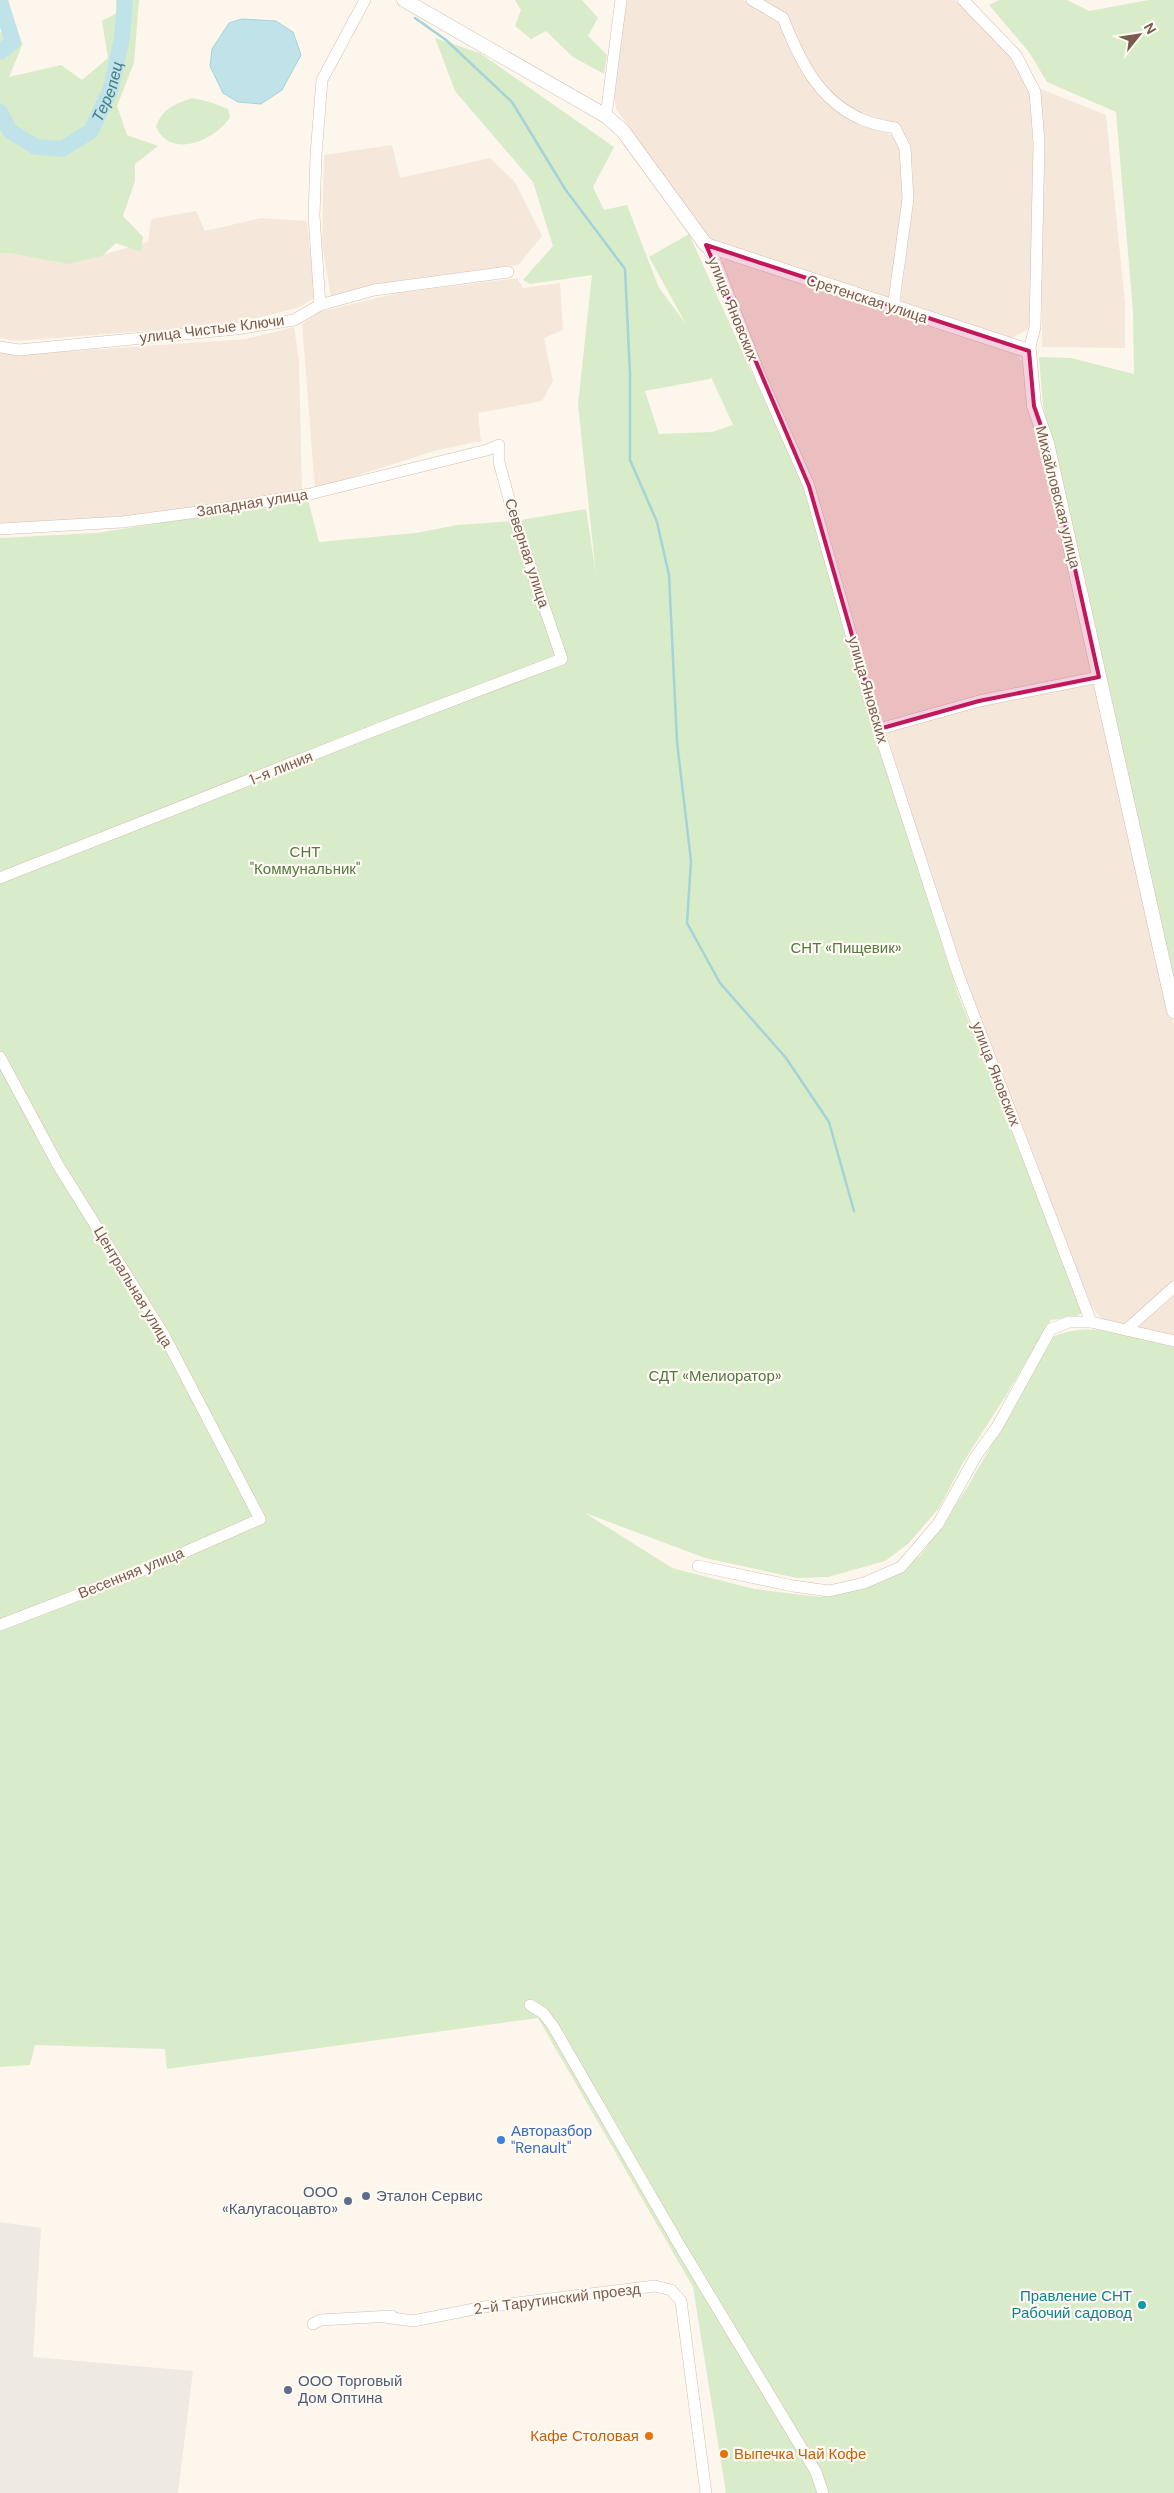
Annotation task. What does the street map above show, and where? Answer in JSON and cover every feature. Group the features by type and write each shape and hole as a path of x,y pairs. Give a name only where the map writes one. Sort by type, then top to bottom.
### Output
{"street":[{"path":"320,305 314,216 316,155 322,80 365,0"},
{"name":"улица Яновских","path":"404,0 606,116 623,131 715,260 761,378 809,486 878,729 958,974 1091,1322"},
{"path":"606,116 621,0"},
{"path":"752,0 783,18 796,52 811,77 828,99 861,120 894,128 906,148 908,200 893,308"},
{"name":"Михайловская улица","path":"963,0 1016,55 1034,92 1039,142 1035,327 1028,351 1034,406 1047,443 1174,1011"},
{"name":"Сретенская улица","path":"706,245 1028,351"},
{"name":"улица Чистые Ключи","path":"0,347 19,350 236,329 294,320 320,305 374,290 508,272"},
{"name":"Западная улица","path":"0,529 122,522 310,494 487,450 499,445"},
{"name":"Северная улица","path":"499,445 499,462 515,521 562,659"},
{"name":"1-я линия","path":"0,878 388,725 562,659"},
{"path":"878,729 979,701 1099,677"},
{"name":"Центральная улица","path":"0,1057 58,1165 164,1335 260,1519"},
{"path":"1126,1330 1174,1287"},
{"path":"698,1566 793,1586 829,1591 864,1582 901,1568 938,1524 976,1456 997,1427 1051,1329 1069,1322 1091,1322 1174,1341"},
{"name":"Весенняя улица","path":"0,1625 153,1566 260,1519"},
{"path":"530,2005 543,2013 553,2026 621,2147 823,2488"},
{"name":"2-й Тарутинский проезд","path":"313,2324 320,2320 386,2317 413,2321 484,2307 655,2286 671,2290 681,2301 706,2493"}],"highlighted area":[{"path":"706,245 1029,351 1034,406 1047,443 1099,677 979,701 879,729 809,486"}],"shaded area":[{"path":"626,0 743,0 779,20 821,96 835,110 862,126 896,136 901,147 905,194 892,294 888,301 709,240 616,109 613,90"},
{"path":"759,0 955,0 1009,55 1030,91 1033,149 1031,322 1027,330 1009,339 900,306 913,203 913,169 906,141 835,97 803,58 790,21"},
{"path":"1041,89 1106,115 1125,303 1125,348 1042,347"},
{"path":"392,145 400,178 490,158 515,182 542,236 518,265 408,279 331,297 322,244 324,155"},
{"path":"196,211 205,231 261,218 307,221 315,298 297,308 233,324 18,341 0,338 0,247 94,257 148,242 151,219"},
{"path":"728,257 1016,354 1025,366 1047,455 1121,795 1174,1025 1174,1338 1110,1324 1098,1315 1090,1303 959,965 886,732 813,482 763,370 721,262"},
{"path":"517,278 523,288 560,283 563,330 544,338 553,381 542,401 478,413 481,441 434,451 315,489 302,324 319,312 398,293"},
{"path":"294,327 299,361 302,492 124,517 0,523 0,352 14,355 246,339"},
{"path":"0,2222 41,2228 33,2357 193,2371 178,2493 0,2493"}],"green space":[{"path":"116,0 139,0 134,63 117,106 127,135 158,146 135,164 135,181 123,216 143,237 141,252 116,243 102,256 68,264 10,253 0,253 0,32 23,43 9,77 61,65 82,80 108,58 102,21 117,13"},
{"path":"515,0 582,0 598,18 588,36 607,55 604,74 573,57 546,31 531,39 515,26 521,10"},
{"path":"999,0 1067,0 1089,11 1149,0 1174,0 1174,978 1043,406 1039,357 1071,358 1134,374 1133,312 1116,112 1047,82 1029,52 989,5"},
{"path":"435,38 480,53 614,147 593,187 604,210 627,205 659,288 686,324 649,257 689,234 808,496 864,701 959,997 1085,1311 1077,1316 1051,1320 964,1461 939,1508 908,1544 885,1561 828,1577 797,1578 705,1558 585,1513 672,1568 754,1589 820,1597 881,1581 921,1555 967,1488 1053,1337 1068,1332 1098,1330 1129,1335 1174,1347 1174,2493 726,2493 693,2287 538,2018 167,2069 165,2049 35,2045 30,2065 0,2067 0,538 96,533 308,500 319,542 416,533 457,525 515,521 586,509 596,575 578,404 592,275 530,284 523,280 553,246 533,182 455,91","holes":["711,377 733,425 712,432 659,434 645,391 710,379"]},
{"path":"192,98 228,109 230,117 215,133 204,139 193,143 172,143 163,137 156,127 165,111"}],"water":[{"path":"242,19 276,21 293,32 301,55 282,90 261,104 238,102 223,93 210,66 212,49 229,23"}],"waterway":[{"name":"Терепец","path":"0,112 10,131 36,147 62,149 91,131 111,88 122,38 125,0"},
{"name":"Терепец","path":"0,1 13,42 0,52"},
{"path":"415,18 446,40 512,102 565,189 625,269 630,374 630,460 657,522 669,575 677,742 691,861 687,923 720,983 786,1058 829,1122 854,1211"}],"place":[{"name":"Авторазбор \"Renault\"","path":"501,2140"},
{"name":"Эталон Сервис","path":"366,2196"},
{"name":"ООО «Калугасоцавто»","path":"348,2201"},
{"name":"Правление СНТ Рабочий садовод","path":"1142,2305"},
{"name":"ООО Торговый Дом Оптина","path":"288,2390"},
{"name":"Кафе Столовая","path":"649,2436"},
{"name":"Выпечка Чай Кофе","path":"724,2454"}],"park label":[{"name":"СНТ \"Коммунальник\"","path":"305,860"},
{"name":"СНТ «Пищевик»","path":"846,948"},
{"name":"СДТ «Мелиоратор»","path":"715,1376"}]}
